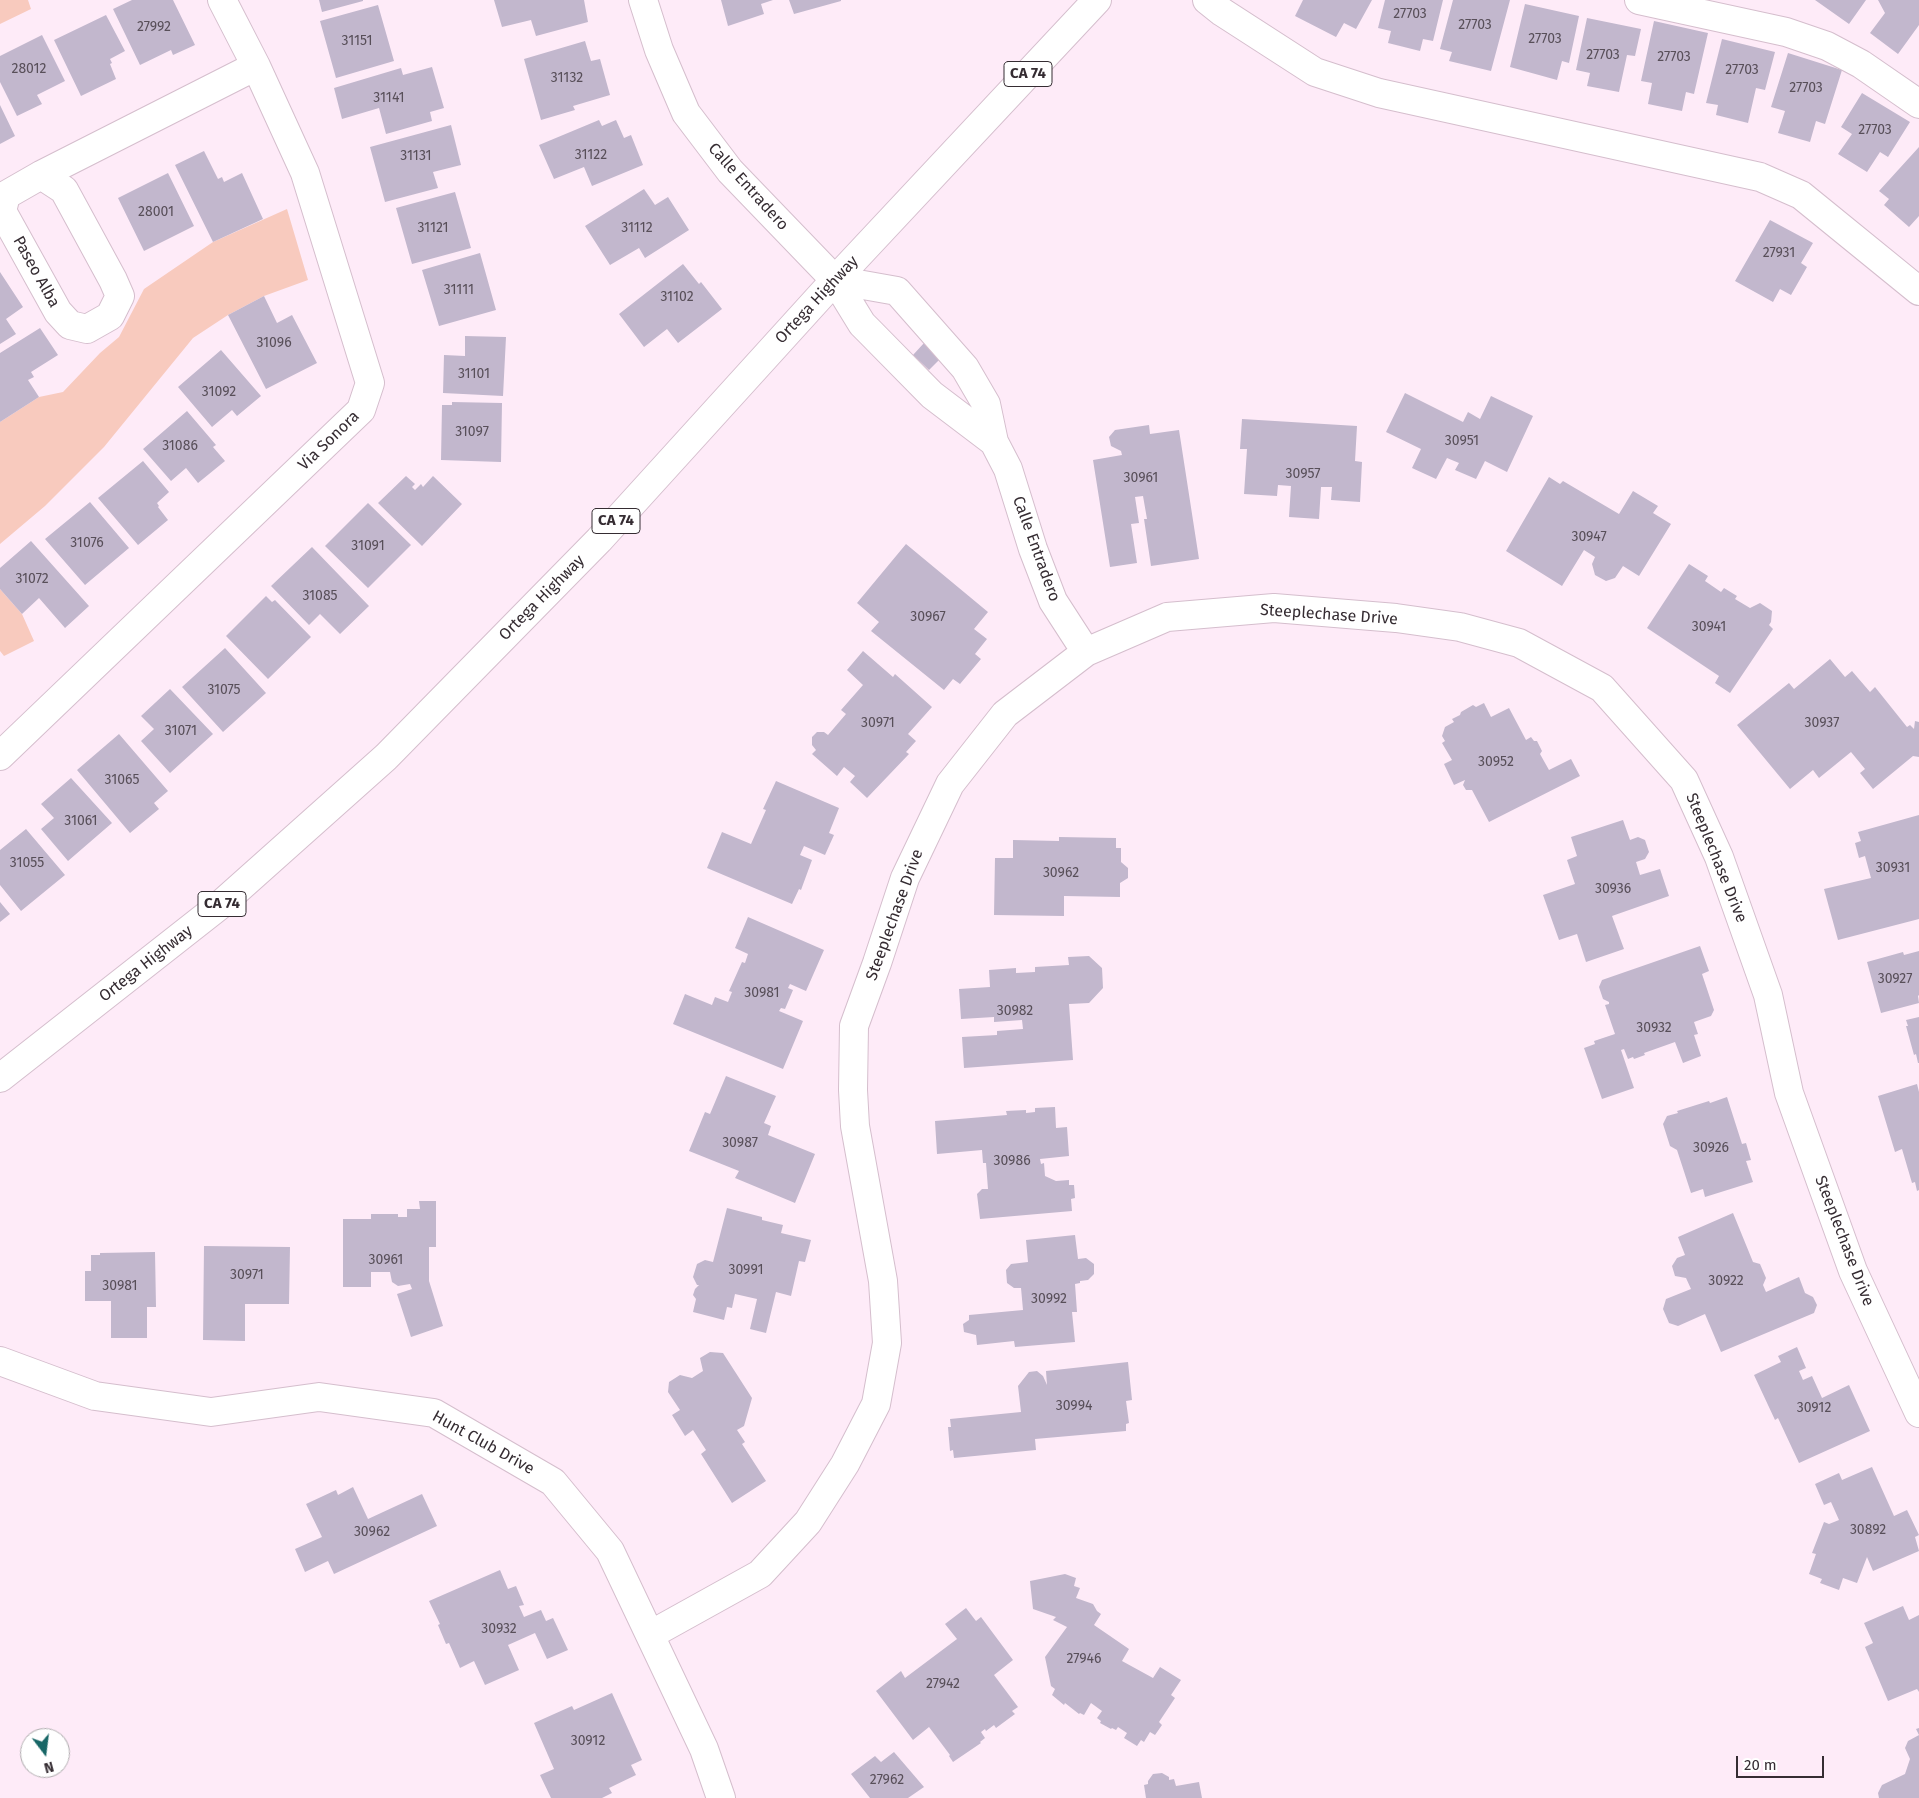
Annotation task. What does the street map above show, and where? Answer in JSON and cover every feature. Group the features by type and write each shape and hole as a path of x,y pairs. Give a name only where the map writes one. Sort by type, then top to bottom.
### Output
{"street":[{"name":"Via Sonora","path":"0,756 361,410 370,383 305,173 256,66 222,0"},
{"name":"Calle Entradero","path":"643,0 659,50 686,113 730,171 834,280 862,324 932,395 994,442"},
{"name":"Ortega Highway","path":"0,1078 219,906 386,757 599,540 834,280 1098,0"},
{"path":"1207,0 1222,12 1315,72 1379,93 1760,177 1801,195 1919,291"},
{"path":"1639,0 1704,7 1827,46 1861,64 1919,104"},
{"name":"Paseo Alba","path":"41,174 64,190 120,296 110,316 87,329 70,325 58,312 2,211 6,195 41,174 256,66"},
{"name":"Calle Entradero","path":"834,280 897,291 965,368 986,404 994,442 1008,468 1033,549 1053,601 1086,652"},
{"path":"932,395 965,368"},
{"name":"Steeplechase Drive","path":"650,1635 760,1574 808,1522 845,1464 876,1404 887,1343 883,1281 855,1126 853,1090 854,1026 878,963 905,878 950,784 1005,714 1086,652 1167,617 1274,608 1396,618 1460,627 1519,643 1602,688 1684,780 1719,858 1768,995 1789,1093 1852,1271 1919,1413"},
{"name":"Hunt Club Drive","path":"0,1361 95,1396 211,1412 318,1397 434,1413 553,1482 610,1551 704,1749 721,1798"}],"shaded area":[{"path":"0,0 28,0 31,9 0,24"},
{"path":"287,209 308,280 264,296 228,315 193,338 104,447 45,506 0,544 0,422 39,397 63,392 100,353 119,337 144,289 213,242"},
{"path":"0,589 22,614 34,641 4,656 0,651"}],"building":[{"path":"132,0 173,0 195,45 173,55 171,50 140,65 113,9"},
{"path":"319,0 363,0 363,1 322,12"},
{"path":"494,0 584,0 588,22 536,36 531,20 502,27"},
{"path":"721,0 773,0 761,4 764,14 728,26"},
{"path":"789,0 841,0 841,1 794,14"},
{"path":"1303,0 1372,0 1356,29 1344,23 1336,37 1295,16"},
{"path":"1385,0 1443,0 1433,41 1423,39 1420,51 1388,43 1391,31 1378,28"},
{"path":"1453,0 1510,0 1491,71 1449,61 1452,52 1440,49"},
{"path":"1815,0 1866,0 1849,24"},
{"path":"1878,0 1919,0 1919,25 1898,54 1870,33 1885,13"},
{"path":"1525,4 1579,16 1569,63 1562,61 1557,80 1510,67"},
{"path":"378,5 394,61 336,78 320,21"},
{"path":"106,15 125,51 110,59 116,79 81,96 54,40"},
{"path":"1587,18 1641,29 1635,56 1627,55 1619,92 1587,86 1590,73 1576,70"},
{"path":"1654,21 1708,33 1694,94 1686,92 1682,111 1648,104 1652,83 1641,81"},
{"path":"42,35 65,81 37,95 42,104 17,116 0,82 0,56"},
{"path":"1722,39 1775,52 1765,90 1756,88 1748,123 1716,115 1718,105 1706,103"},
{"path":"585,41 591,61 600,59 610,95 573,106 575,110 541,120 524,59"},
{"path":"1788,53 1842,70 1825,124 1816,121 1810,142 1778,133 1785,111 1771,107"},
{"path":"432,67 444,108 430,112 432,121 386,134 379,108 342,119 334,88 401,68 403,75"},
{"path":"1862,93 1910,122 1888,157 1880,152 1867,172 1838,154 1852,134 1841,127"},
{"path":"0,105 15,136 0,144"},
{"path":"599,120 602,126 616,120 624,138 631,135 643,165 592,186 584,167 554,179 539,145"},
{"path":"451,125 461,165 433,172 438,188 385,202 370,147"},
{"path":"1919,147 1919,216 1909,227 1884,205 1889,199 1879,191"},
{"path":"204,151 218,179 222,177 224,182 242,173 263,219 213,242 175,165"},
{"path":"168,173 194,226 144,251 118,198"},
{"path":"644,189 655,205 668,197 689,230 645,258 639,248 610,265 585,226"},
{"path":"455,192 471,248 412,264 396,208"},
{"path":"1770,220 1813,243 1801,263 1807,267 1791,295 1780,289 1773,302 1735,281"},
{"path":"480,253 496,310 439,326 422,270"},
{"path":"683,264 699,284 701,282 722,309 678,343 667,329 644,347 619,314"},
{"path":"0,272 23,307 6,319 16,334 0,344"},
{"path":"264,296 277,323 292,315 317,363 266,389 228,315"},
{"path":"40,328 58,355 31,372 34,377 28,380 39,397 0,422 0,353"},
{"path":"465,336 506,337 503,396 443,393 444,355 465,356"},
{"path":"924,343 941,358 929,370 913,355"},
{"path":"221,350 261,396 237,416 232,410 212,427 178,387"},
{"path":"1405,393 1463,422 1468,412 1480,419 1491,396 1533,416 1507,472 1485,461 1476,479 1455,470 1459,463 1447,458 1436,479 1412,468 1421,449 1386,432"},
{"path":"452,402 502,403 501,462 441,460 442,405 452,405"},
{"path":"187,411 216,445 213,447 225,461 198,483 186,468 171,481 143,449"},
{"path":"1242,419 1357,426 1355,461 1362,462 1360,502 1331,500 1332,487 1321,487 1319,519 1289,517 1291,486 1278,485 1277,496 1244,494 1247,449 1240,449"},
{"path":"1149,425 1150,434 1179,430 1199,559 1151,566 1144,519 1147,519 1143,496 1135,497 1139,523 1131,524 1137,563 1110,567 1093,460 1122,455 1121,451 1111,446 1109,437 1115,430"},
{"path":"143,461 169,492 157,503 168,520 138,545 98,498"},
{"path":"406,476 415,484 412,487 415,490 421,484 423,487 433,476 462,504 422,546 378,503"},
{"path":"1549,477 1560,484 1563,481 1619,514 1633,491 1658,506 1653,513 1671,524 1639,576 1623,566 1615,578 1606,581 1595,575 1592,564 1595,557 1584,550 1562,586 1506,551"},
{"path":"90,502 129,548 85,585 45,539"},
{"path":"368,503 411,545 368,588 325,546"},
{"path":"31,541 89,606 65,628 39,598 22,614 0,589 0,568"},
{"path":"906,544 988,612 974,629 987,639 975,654 981,659 960,684 953,679 944,690 871,631 879,622 857,603"},
{"path":"312,547 369,606 340,634 320,614 309,625 271,586"},
{"path":"1689,564 1708,576 1705,581 1721,592 1724,588 1737,596 1735,599 1750,608 1760,603 1772,611 1769,625 1773,629 1730,693 1715,683 1719,676 1647,628"},
{"path":"266,596 272,602 275,600 311,637 268,679 226,636"},
{"path":"225,648 266,693 223,732 182,687"},
{"path":"863,651 893,677 895,674 932,707 908,734 916,741 906,752 909,754 867,798 850,782 855,776 844,767 837,776 812,754 816,750 812,745 812,737 817,732 824,732 828,735 846,714 841,710 863,685 847,670"},
{"path":"1830,659 1845,677 1852,671 1870,692 1875,687 1907,727 1910,725 1914,729 1915,721 1919,722 1919,757 1913,756 1873,789 1860,773 1865,769 1851,752 1819,778 1813,770 1790,789 1737,725 1789,683 1794,689"},
{"path":"170,689 213,734 170,773 141,741 154,729 141,716"},
{"path":"1484,703 1491,717 1509,708 1526,740 1531,737 1534,741 1537,741 1542,751 1540,754 1549,770 1571,759 1580,776 1489,822 1472,790 1466,790 1463,785 1465,780 1454,785 1444,764 1452,760 1442,743 1445,741 1442,736 1445,727 1454,722 1452,719 1473,705 1476,707"},
{"path":"119,734 168,791 154,803 159,809 130,833 77,770"},
{"path":"71,778 112,823 68,861 41,829 54,818 41,804"},
{"path":"776,781 839,808 829,833 834,835 825,855 804,846 800,855 812,860 801,890 799,889 792,904 707,868 722,832 751,844 766,810 763,809"},
{"path":"1919,815 1919,919 1838,940 1824,889 1871,878 1865,856 1859,858 1855,843 1861,841 1858,832"},
{"path":"1623,820 1630,840 1638,837 1645,840 1649,852 1645,859 1636,862 1640,875 1660,869 1669,896 1612,916 1624,949 1586,962 1577,934 1559,940 1543,895 1575,884 1567,860 1577,856 1571,837"},
{"path":"26,829 65,875 21,911 0,885 0,850"},
{"path":"1059,837 1116,838 1116,848 1121,848 1121,862 1128,868 1128,878 1120,883 1120,897 1064,896 1064,916 994,915 995,858 1013,858 1013,840 1059,841"},
{"path":"0,902 10,914 0,922"},
{"path":"748,917 824,950 806,991 790,984 788,988 793,990 785,1009 781,1008 779,1011 803,1021 783,1069 673,1024 685,994 712,1005 715,997 728,1002 732,992 729,991 742,962 745,963 748,954 735,948"},
{"path":"1700,946 1709,971 1702,974 1714,1010 1711,1016 1694,1022 1698,1034 1694,1035 1701,1056 1683,1063 1675,1042 1644,1053 1645,1055 1634,1059 1633,1057 1628,1059 1624,1049 1621,1050 1634,1088 1602,1099 1584,1048 1595,1044 1594,1041 1615,1034 1605,1005 1609,1004 1609,1002 1603,999 1599,987 1602,980"},
{"path":"1919,951 1919,1003 1881,1013 1867,962 1903,952 1904,955"},
{"path":"1089,956 1102,968 1103,988 1089,1003 1069,1004 1073,1060 964,1068 962,1037 997,1035 997,1031 1023,1029 1022,1020 994,1022 994,1017 961,1019 959,989 990,987 989,970 1016,968 1016,973 1035,972 1035,967 1069,965 1068,957"},
{"path":"1919,1017 1918,1063 1916,1054 1914,1055 1906,1020"},
{"path":"726,1076 776,1096 764,1123 771,1126 768,1135 815,1154 795,1203 735,1178 739,1171 689,1151 705,1112 710,1114"},
{"path":"1917,1084 1919,1092 1919,1190 1917,1191 1915,1182 1912,1183 1902,1149 1895,1152 1878,1096"},
{"path":"1727,1097 1742,1144 1746,1143 1751,1160 1746,1161 1753,1182 1705,1197 1703,1189 1691,1193 1677,1150 1670,1146 1663,1124 1667,1116 1678,1113 1677,1111"},
{"path":"1055,1107 1056,1128 1067,1127 1069,1156 1040,1159 1041,1164 1044,1163 1045,1176 1056,1181 1069,1180 1069,1185 1074,1185 1075,1198 1071,1199 1072,1211 980,1219 977,1194 982,1189 988,1189 986,1163 983,1163 982,1150 937,1154 935,1121 1007,1115 1006,1111 1026,1110 1026,1113 1035,1112 1035,1108"},
{"path":"419,1201 436,1201 436,1247 429,1247 429,1281 443,1326 411,1337 397,1294 412,1289 410,1284 398,1286 392,1282 390,1272 371,1272 371,1287 343,1287 343,1219 371,1219 371,1214 398,1214 398,1217 407,1217 407,1209 420,1209"},
{"path":"727,1208 762,1217 762,1220 783,1225 781,1233 811,1240 805,1262 799,1261 791,1296 776,1292 766,1333 750,1329 757,1299 735,1294 732,1308 727,1307 724,1320 693,1312 696,1299 693,1295 699,1285 697,1285 693,1277 697,1264 705,1260 713,1262"},
{"path":"1733,1213 1753,1262 1760,1264 1766,1278 1763,1285 1766,1292 1799,1277 1805,1293 1813,1297 1817,1305 1814,1313 1721,1352 1705,1314 1678,1326 1669,1323 1663,1309 1666,1299 1691,1289 1686,1278 1675,1276 1672,1266 1677,1258 1685,1255 1678,1237"},
{"path":"1075,1235 1078,1259 1086,1258 1094,1264 1094,1274 1088,1280 1075,1284 1077,1312 1072,1312 1075,1342 1015,1347 1014,1341 977,1345 976,1335 964,1332 963,1324 969,1320 969,1315 1023,1310 1021,1288 1014,1288 1007,1283 1006,1270 1011,1264 1028,1262 1026,1240"},
{"path":"204,1246 290,1247 289,1304 245,1304 245,1341 203,1340"},
{"path":"155,1252 156,1307 147,1307 147,1338 111,1338 111,1301 85,1301 85,1271 91,1271 91,1255 100,1255 100,1253"},
{"path":"1797,1347 1806,1368 1799,1371 1803,1380 1812,1376 1822,1398 1849,1385 1870,1431 1799,1463 1778,1418 1775,1420 1754,1375 1781,1362 1778,1356"},
{"path":"710,1352 723,1353 752,1398 744,1426 737,1430 745,1442 742,1444 766,1481 732,1503 701,1454 706,1450 693,1430 685,1436 672,1415 680,1410 668,1392 669,1382 680,1375 692,1378 703,1371 700,1358"},
{"path":"1128,1362 1132,1400 1126,1401 1129,1423 1126,1424 1126,1431 1035,1439 1036,1450 954,1458 953,1450 950,1451 948,1427 951,1427 950,1419 1021,1412 1018,1386 1029,1372 1037,1371 1043,1376 1047,1385 1046,1371"},
{"path":"1872,1467 1894,1516 1907,1510 1919,1535 1915,1537 1919,1551 1873,1571 1867,1557 1857,1583 1843,1578 1839,1590 1820,1583 1822,1579 1809,1574 1816,1554 1812,1553 1824,1522 1829,1524 1839,1520 1831,1502 1824,1505 1815,1484 1839,1473 1842,1480"},
{"path":"353,1487 368,1519 422,1494 437,1526 334,1574 328,1561 305,1572 295,1549 322,1537 306,1504 336,1490 338,1495"},
{"path":"500,1570 508,1589 516,1586 524,1605 519,1606 524,1617 541,1610 546,1621 553,1618 568,1650 547,1659 535,1633 508,1645 519,1670 485,1685 474,1661 460,1668 449,1643 446,1644 438,1625 440,1624 429,1601"},
{"path":"1065,1574 1076,1578 1074,1586 1080,1588 1076,1598 1093,1604 1101,1614 1094,1625 1129,1649 1122,1661 1153,1678 1160,1667 1181,1680 1171,1695 1175,1698 1159,1722 1162,1725 1155,1735 1150,1732 1144,1742 1141,1740 1137,1746 1124,1738 1127,1733 1118,1727 1116,1730 1111,1729 1100,1723 1101,1721 1097,1718 1102,1711 1091,1703 1084,1715 1079,1714 1052,1695 1055,1689 1051,1686 1045,1657 1067,1627 1053,1620 1056,1617 1033,1609 1030,1581"},
{"path":"1903,1606 1909,1620 1919,1615 1919,1692 1917,1689 1888,1701 1865,1647 1873,1643 1864,1623"},
{"path":"966,1608 976,1621 981,1617 1013,1660 994,1675 1018,1707 1012,1711 1015,1714 996,1728 994,1725 981,1732 985,1738 981,1743 953,1762 929,1727 913,1740 876,1691 901,1671 905,1678 957,1639 945,1624"},
{"path":"612,1693 642,1760 631,1765 636,1775 609,1788 612,1793 602,1798 551,1798 540,1775 554,1769 534,1723 572,1706 574,1710"},
{"path":"1919,1735 1919,1798 1879,1798 1878,1793 1882,1785 1905,1774 1910,1759 1905,1748 1908,1741"},
{"path":"894,1752 924,1787 908,1798 870,1798 851,1774 875,1756 881,1762"},
{"path":"1162,1773 1169,1777 1169,1780 1174,1779 1176,1786 1199,1782 1202,1798 1146,1798 1144,1785 1148,1784 1153,1774"}]}
